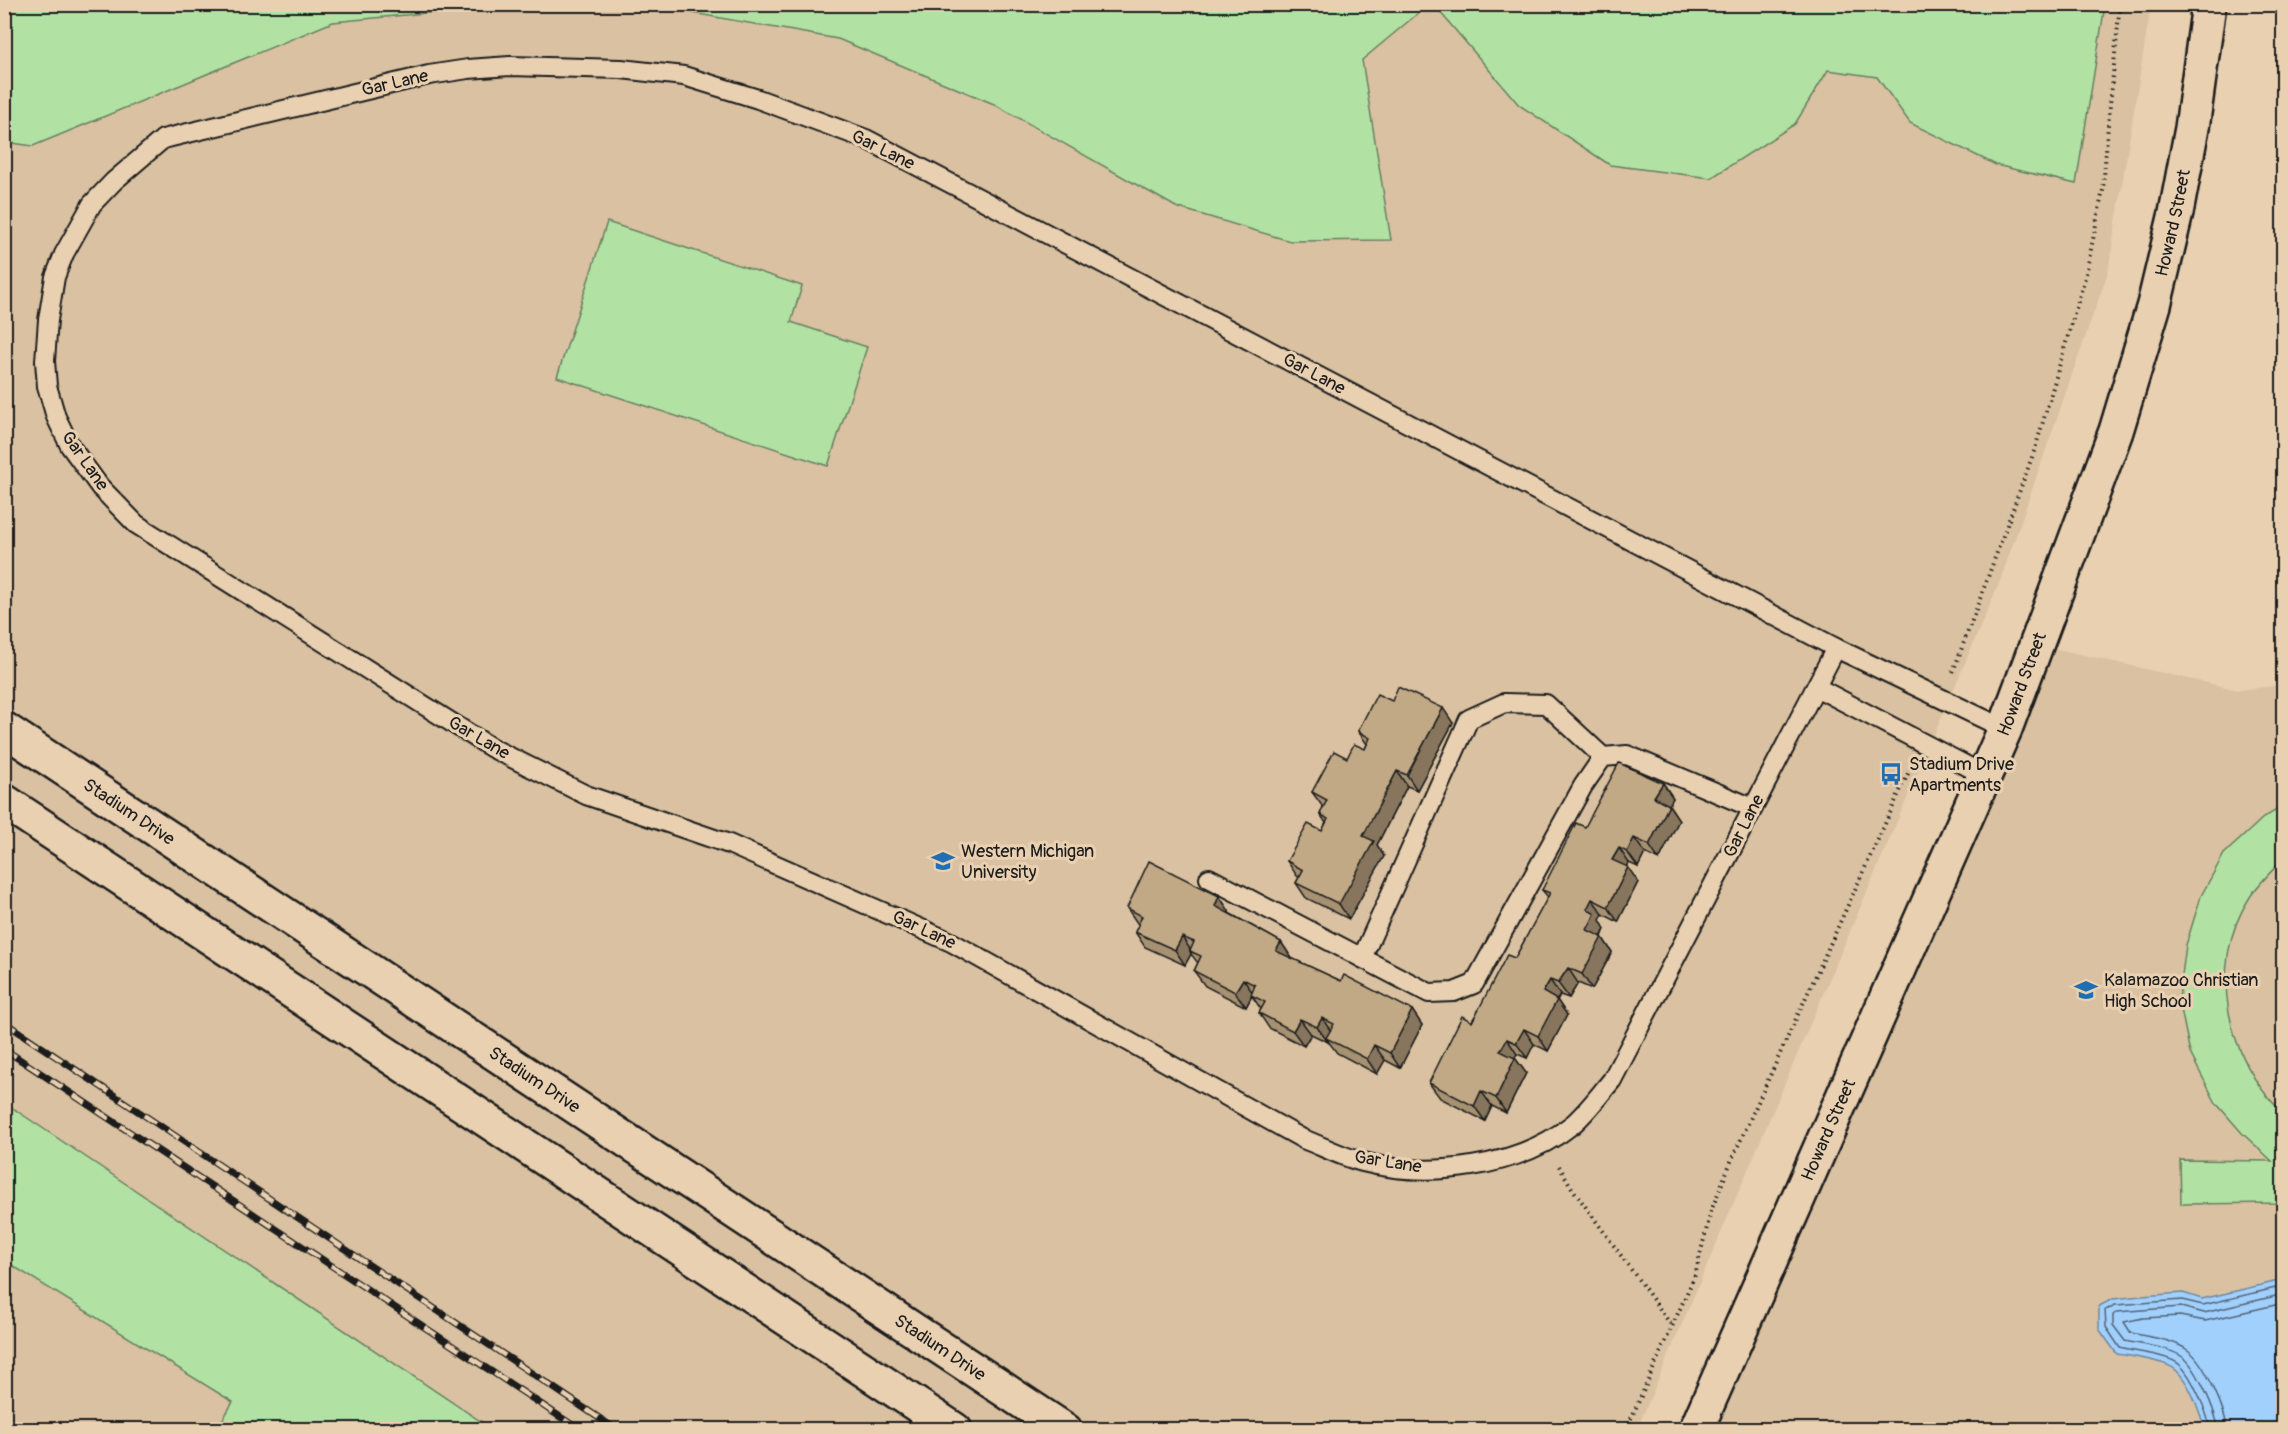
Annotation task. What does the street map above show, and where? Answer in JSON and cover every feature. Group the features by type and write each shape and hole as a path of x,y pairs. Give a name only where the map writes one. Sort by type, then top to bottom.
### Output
{"main road":[{"name":"Howard Street","path":"1696,1430 2005,729 2116,431 2154,304 2176,213 2192,128 2209,4"},
{"name":"Stadium Drive","path":"4,729 1065,1430"},
{"path":"4,801 955,1430"}],"lane":[{"name":"Gar Lane","path":"1836,648 1612,1080 1573,1124 1531,1150 1490,1163 1448,1169 1402,1168 1362,1162 1303,1139 951,942 729,844 586,795 492,748 136,524 100,487 70,446 56,417 47,386 45,361 48,320 55,278 64,254 92,204 114,181 163,139 429,75 468,69 510,66 621,69 684,76 758,99 866,139 1836,648 2005,729"},
{"path":"1816,687 1984,775"},
{"path":"1362,958 1469,719 1504,703 1546,704 1603,757 1627,755 1753,808"},
{"path":"1209,878 1430,993 1454,992 1474,984 1583,786 1603,757"}],"path":[{"path":"1545,1142 1572,1188 1672,1327"}],"shaded area":[{"name":"Western Michigan University","path":"5,5 2151,5 2108,272 2000,581 1637,1429 5,1430"},
{"name":"Kalamazoo Christian High School","path":"2035,644 2238,690 2283,685 2283,1429 1696,1430"}],"green space":[{"path":"5,4 508,5 333,22 33,146 5,142"},
{"path":"1428,4 1362,60 1391,240 1290,241 1176,207 994,104 838,39 648,5"},
{"path":"2105,4 2076,184 1996,165 1910,123 1877,77 1828,70 1795,124 1711,178 1610,165 1519,105 1434,5"},
{"path":"607,222 802,286 791,322 867,347 828,466 557,377"},
{"path":"2283,806 2283,859 2261,882 2236,923 2229,952 2226,981 2229,1010 2236,1039 2263,1091 2283,1113 2283,1203 2181,1204 2180,1160 2272,1161 2242,1133 2216,1103 2190,1053 2179,999 2186,945 2201,896 2224,854 2263,818"},
{"path":"5,1103 492,1429 217,1429 233,1402 5,1261"}],"water":[{"path":"2283,1280 2283,1429 2205,1429 2190,1390 2176,1370 2157,1362 2117,1354 2099,1329 2099,1306 2113,1299 2183,1293 2202,1299"}],"building":[{"path":"1398,687 1443,708 1407,775 1397,771 1363,836 1374,841 1339,904 1296,883 1303,870 1287,861 1308,824 1322,831 1328,819 1320,814 1327,800 1312,792 1334,751 1347,758 1354,744 1365,749 1370,738 1358,731 1377,694 1392,701"},
{"path":"1619,763 1663,783 1654,797 1669,805 1649,845 1634,838 1627,852 1619,848 1612,860 1628,867 1608,907 1592,899 1587,909 1595,914 1587,930 1602,937 1582,974 1568,968 1558,983 1550,980 1543,992 1557,1000 1538,1036 1524,1029 1516,1043 1507,1039 1500,1051 1515,1058 1496,1098 1481,1091 1474,1106 1429,1083 1462,1016 1472,1022 1507,955 1515,958 1550,893 1542,890 1576,823 1585,827"},
{"path":"1149,861 1219,896 1215,906 1281,942 1276,951 1341,981 1344,975 1412,1010 1390,1053 1374,1045 1367,1059 1326,1038 1334,1024 1322,1018 1317,1027 1300,1019 1293,1031 1259,1013 1265,1002 1251,995 1255,985 1243,979 1235,992 1194,971 1201,956 1190,951 1194,942 1182,937 1175,950 1135,932 1142,916 1127,908"}],"railway":[{"path":"4,1022 617,1430"},
{"path":"4,1049 580,1430"}],"place":[{"name":"Stadium Drive Apartments","path":"1891,774"},
{"name":"Western Michigan University","path":"943,861"},
{"name":"Kalamazoo Christian High School","path":"2086,990"}]}
